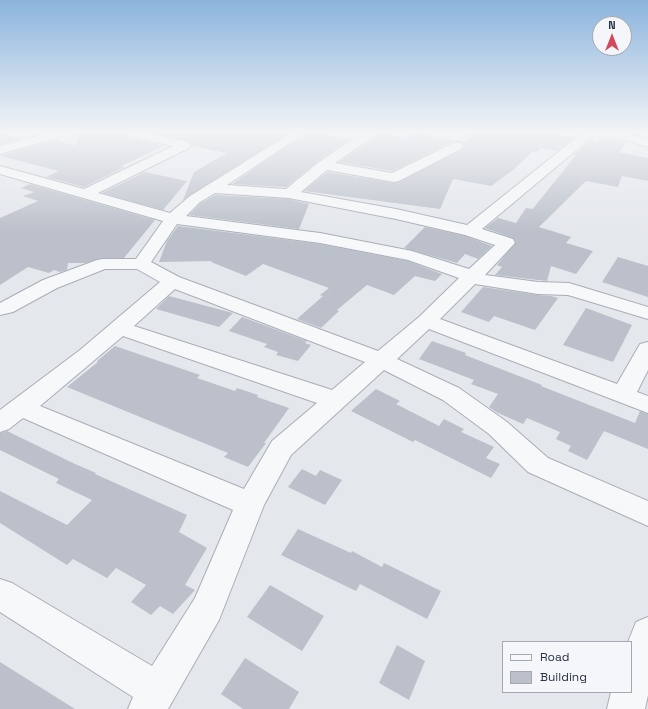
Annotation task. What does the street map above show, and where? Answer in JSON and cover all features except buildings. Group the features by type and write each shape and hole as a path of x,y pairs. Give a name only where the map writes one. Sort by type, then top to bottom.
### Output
{"street":[{"path":"85,194 143,166"},
{"path":"141,264 173,218 195,199 247,166"},
{"path":"289,194 323,166"},
{"path":"330,166 394,178 414,166"},
{"path":"470,231 549,166"},
{"path":"0,170 173,218 253,230 267,230 343,242 412,256 482,280 538,288 569,289 648,313"},
{"path":"0,594 152,700 206,609 250,504 281,448 426,321 507,243 470,231 396,214 289,194 212,188"},
{"path":"0,309 6,308 31,296 50,284 103,264 141,264 172,281 381,360 451,394 498,428 538,465 648,514"},
{"path":"0,423 22,408 120,328 172,281"},
{"path":"426,321 648,405"},
{"path":"120,328 335,400"},
{"path":"623,395 648,349"},
{"path":"22,408 250,504"},
{"path":"632,688 648,634"},
{"path":"626,709 630,693"}]}
